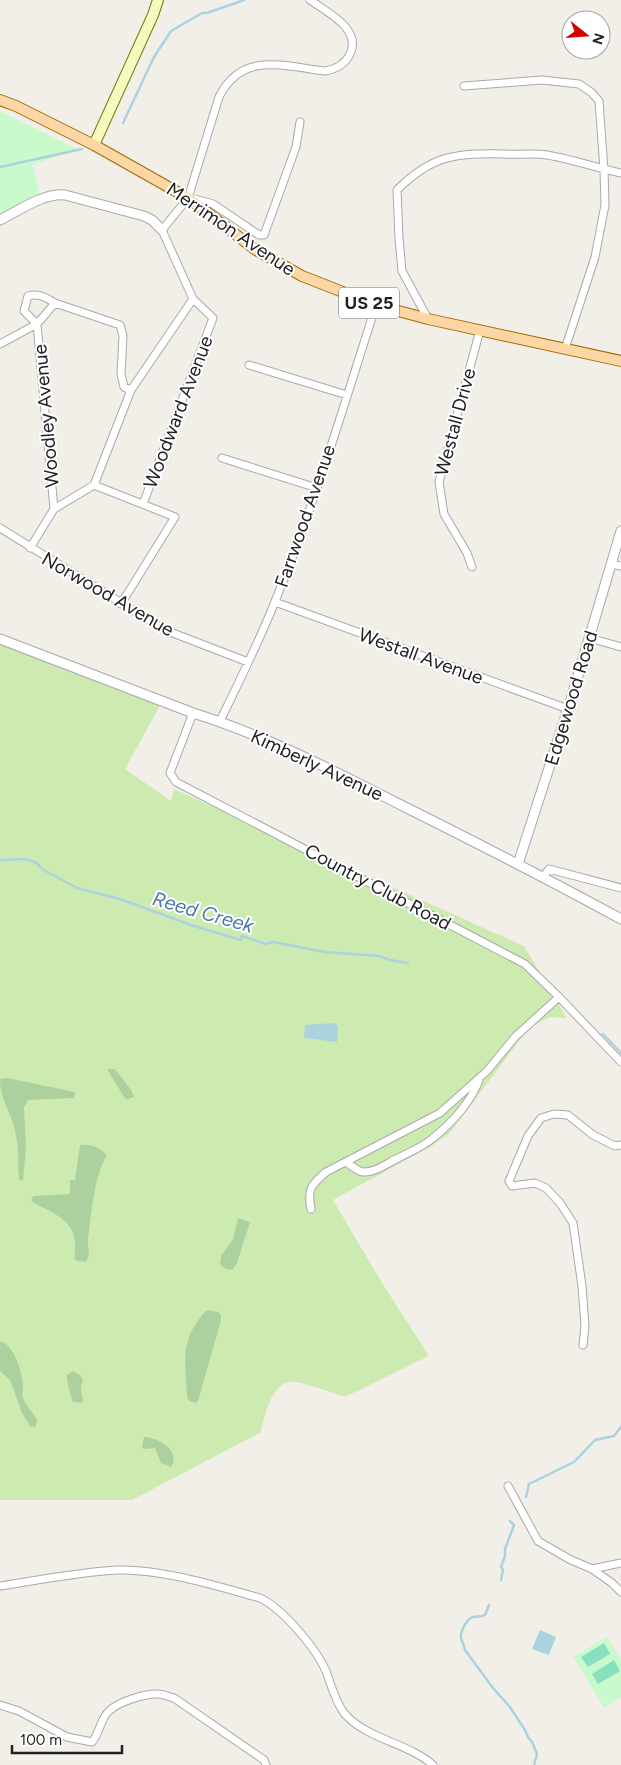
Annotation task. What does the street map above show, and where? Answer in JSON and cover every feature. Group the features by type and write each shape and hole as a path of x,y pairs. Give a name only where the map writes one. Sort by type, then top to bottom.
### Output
{"main road":[{"path":"94,145 154,15 158,0"},
{"name":"Merrimon Avenue","path":"0,100 94,145 188,198 256,250 280,265 318,283 376,305 428,319 621,361"}],"street":[{"path":"0,220 38,201 58,194 75,196 144,216 152,220 162,230 188,198 219,97 227,83 234,76 243,70 257,65 325,71 333,70 349,56 352,43 349,31 338,19 310,0"},
{"path":"464,86 542,80 579,84 591,92 599,102 605,205 595,257 565,349"},
{"path":"188,198 214,204 259,235 264,235 296,147 300,122"},
{"path":"428,319 402,271 397,190 410,176 439,160 465,154 546,155 621,173"},
{"name":"Woodward Avenue","path":"121,604 175,517 143,504 213,318 193,299 162,230"},
{"path":"37,324 24,311 28,296 34,294 44,296 55,302 120,325 123,336 121,374 124,387 132,390"},
{"path":"30,548 54,509 94,485 132,390 193,299"},
{"path":"0,344 37,324 55,302"},
{"name":"Farrwood Avenue","path":"220,721 275,602 317,488 376,305"},
{"name":"Woodley Avenue","path":"37,324 54,509"},
{"name":"Westall Drive","path":"472,567 467,553 444,514 439,482 480,330"},
{"path":"249,365 346,395"},
{"path":"222,458 317,488"},
{"path":"94,485 143,504"},
{"name":"Norwood Avenue","path":"0,528 165,630 248,662"},
{"name":"Edgewood Road","path":"518,864 568,709 621,531"},
{"path":"611,564 621,566"},
{"name":"Westall Avenue","path":"275,602 568,709"},
{"path":"589,638 621,647"},
{"name":"Kimberly Avenue","path":"0,639 193,713 220,721 305,756 544,877 621,919"},
{"name":"Country Club Road","path":"193,713 170,773 176,782 525,964 621,1062"},
{"path":"544,877 549,869 621,888"},
{"path":"311,1209 309,1189 326,1172 440,1113 487,1071 514,1037 559,997"},
{"path":"346,1162 364,1172 370,1171 432,1140 463,1107 478,1085 480,1077"},
{"path":"583,1345 585,1326 582,1286 573,1223 560,1203 546,1188 535,1183 512,1186 509,1181 528,1136 541,1118 554,1114 568,1115 593,1135 615,1146 621,1146"},
{"path":"508,1486 538,1541 569,1559 592,1569 621,1592"},
{"path":"592,1569 621,1563"},
{"path":"0,1586 119,1570 159,1574 195,1581 270,1602 310,1646 325,1669 344,1713 365,1730 418,1754 433,1765"},
{"path":"0,1706 19,1711 67,1737 92,1742 97,1736 99,1725 109,1711 137,1697 158,1694 174,1698 264,1760 266,1765"}],"green space":[{"path":"0,111 78,149 32,165 40,194 0,213"},
{"path":"0,644 161,704 125,769 171,801 174,789 524,946 567,1018 550,1017 529,1028 449,1134 430,1147 333,1200 382,1283 429,1356 345,1397 307,1385 288,1382 282,1385 272,1397 266,1411 261,1432 132,1500 0,1500"},
{"path":"107,1069 115,1069 134,1097 126,1100"},
{"path":"7,1078 75,1092 74,1098 28,1100 24,1107 26,1148 22,1181 19,1179 15,1131 0,1086 0,1079"},
{"path":"80,1145 95,1147 107,1155 99,1174 94,1196 88,1240 89,1253 86,1262 77,1261 74,1258 74,1236 65,1221 31,1201 33,1196 70,1194 70,1180 75,1180"},
{"path":"238,1218 250,1222 237,1263 233,1269 228,1270 220,1264 221,1256 233,1239"},
{"path":"209,1310 218,1312 221,1315 221,1320 196,1403 189,1401 187,1397 186,1348 192,1330 202,1314"},
{"path":"0,1341 9,1347 19,1366 23,1385 23,1398 36,1418 35,1427 30,1426 22,1413 10,1380 0,1371"},
{"path":"73,1371 80,1375 83,1380 81,1389 83,1401 81,1403 73,1402 67,1381 67,1375"},
{"path":"144,1437 156,1439 171,1450 174,1461 171,1467 161,1463 155,1448 144,1449 142,1447"},
{"path":"607,1637 621,1660 621,1697 604,1708 573,1657"},
{"path":"604,1643 610,1654 588,1667 581,1657"},
{"path":"614,1660 620,1671 598,1684 592,1674"}],"water":[{"path":"333,1023 338,1026 337,1042 304,1038 305,1025"},
{"path":"540,1630 556,1637 549,1655 532,1649"}],"waterway":[{"name":"Reed Creek","path":"123,123 154,57 171,31 202,13 244,0"},
{"name":"Reed Creek","path":"0,167 82,149"},
{"name":"Reed Creek","path":"0,860 26,859 37,863 42,869 77,888 120,899 194,926 241,940 242,936 265,944 273,942 325,952 379,956 408,963"},
{"name":"Reed Creek","path":"603,1034 621,1053"},
{"path":"526,1497 529,1484 574,1462 595,1440 614,1436 621,1427"},
{"path":"501,1580 503,1570 501,1567 505,1556 505,1549 514,1525 510,1521"},
{"path":"489,1605 485,1615 468,1620 461,1638 465,1650 493,1688 510,1707 532,1742 537,1754 534,1765"}]}
